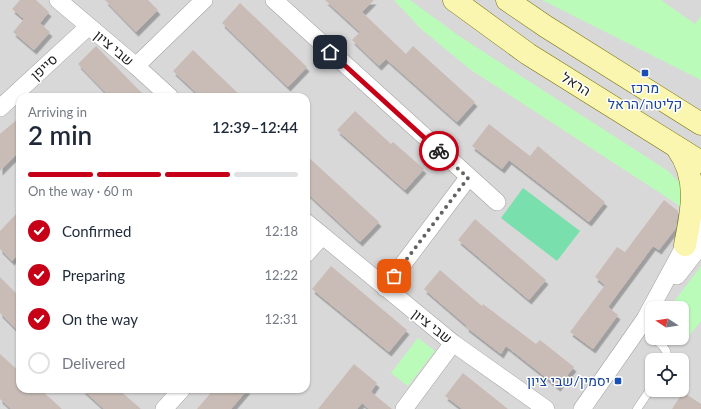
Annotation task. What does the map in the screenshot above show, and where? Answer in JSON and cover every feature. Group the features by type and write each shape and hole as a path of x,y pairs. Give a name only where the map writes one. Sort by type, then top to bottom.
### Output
{"main road":[{"name":"הראל","path":"454,0 528,54 701,162"},
{"path":"507,0 545,26 701,124"},
{"path":"678,109 701,115"},
{"path":"675,145 684,157 693,185 693,245"}],"street":[{"name":"שבי ציון","path":"58,0 166,93"},
{"path":"136,66 204,0"},
{"path":"274,0 468,178 497,202"},
{"name":"סייפן","path":"16,93 89,26"},
{"name":"סייפן","path":"0,108 16,93"},
{"path":"385,288 468,178"},
{"path":"657,301 693,245 701,220"},
{"name":"שבי ציון","path":"310,226 453,343 546,409"},
{"path":"310,250 322,236"},
{"path":"582,409 645,319"},
{"path":"404,409 453,343"},
{"path":"164,409 178,393"}],"lane":[{"path":"661,345 666,349 667,353"},
{"path":"637,409 645,397"}],"shaded area":[{"path":"0,0 701,0 701,409 0,409"}],"green space":[{"path":"394,0 410,0 459,36 668,171 682,185 682,209 677,204 471,70 421,29"},
{"path":"542,0 661,0 695,24 701,16 701,80"},
{"path":"523,188 580,231 557,261 501,218"},
{"path":"701,266 701,321 689,336 689,301 675,301"},
{"path":"418,338 435,351 408,386 391,373"}],"building":[{"path":"20,0 36,0 49,12 40,23 50,32 34,50 13,32 24,19 12,9"},
{"path":"105,0 148,0 158,10 136,32"},
{"path":"325,0 374,0 362,12 406,54 413,46 475,102 457,122 386,59 379,66 352,40 360,32"},
{"path":"240,3 307,67 288,87 222,23"},
{"path":"96,46 142,93 106,93 78,64"},
{"path":"193,50 238,93 197,93 173,71"},
{"path":"355,111 391,144 393,142 424,169 405,190 337,130"},
{"path":"16,120 16,155 0,171 0,134"},
{"path":"489,124 530,156 538,146 605,202 589,222 509,160 502,169 472,146"},
{"path":"310,159 379,222 360,242 310,196"},
{"path":"664,200 678,211 676,228 659,250 653,246 608,307 618,315 593,349 570,332 605,285 595,277 617,247 625,252"},
{"path":"16,214 16,256 12,261 0,249 0,231"},
{"path":"475,219 546,280 529,300 458,240"},
{"path":"331,266 407,330 389,352 312,289"},
{"path":"440,270 482,306 483,304 536,344 540,340 574,367 558,387 506,346 501,354 466,327 467,326 424,289"},
{"path":"0,277 16,293 16,329 0,313"},
{"path":"0,354 16,368 16,393 44,393 62,409 11,409 0,399"},
{"path":"354,364 377,383 371,392 392,409 369,409 362,403 357,409 318,409"},
{"path":"463,373 508,409 462,409 445,396"},
{"path":"86,393 123,393 141,409 104,409"},
{"path":"211,393 245,393 231,409 197,409"},
{"path":"689,396 701,404 701,409 672,409 680,397"}],"way so far":[{"path":"394,276 468,178 439,151"}],"place":[{"name":"מרכז קליטה/הראל","path":"645,73"},
{"name":"יסמין/שבי ציון","path":"618,381"}],"route":[{"path":"330,52 439,151"}]}
